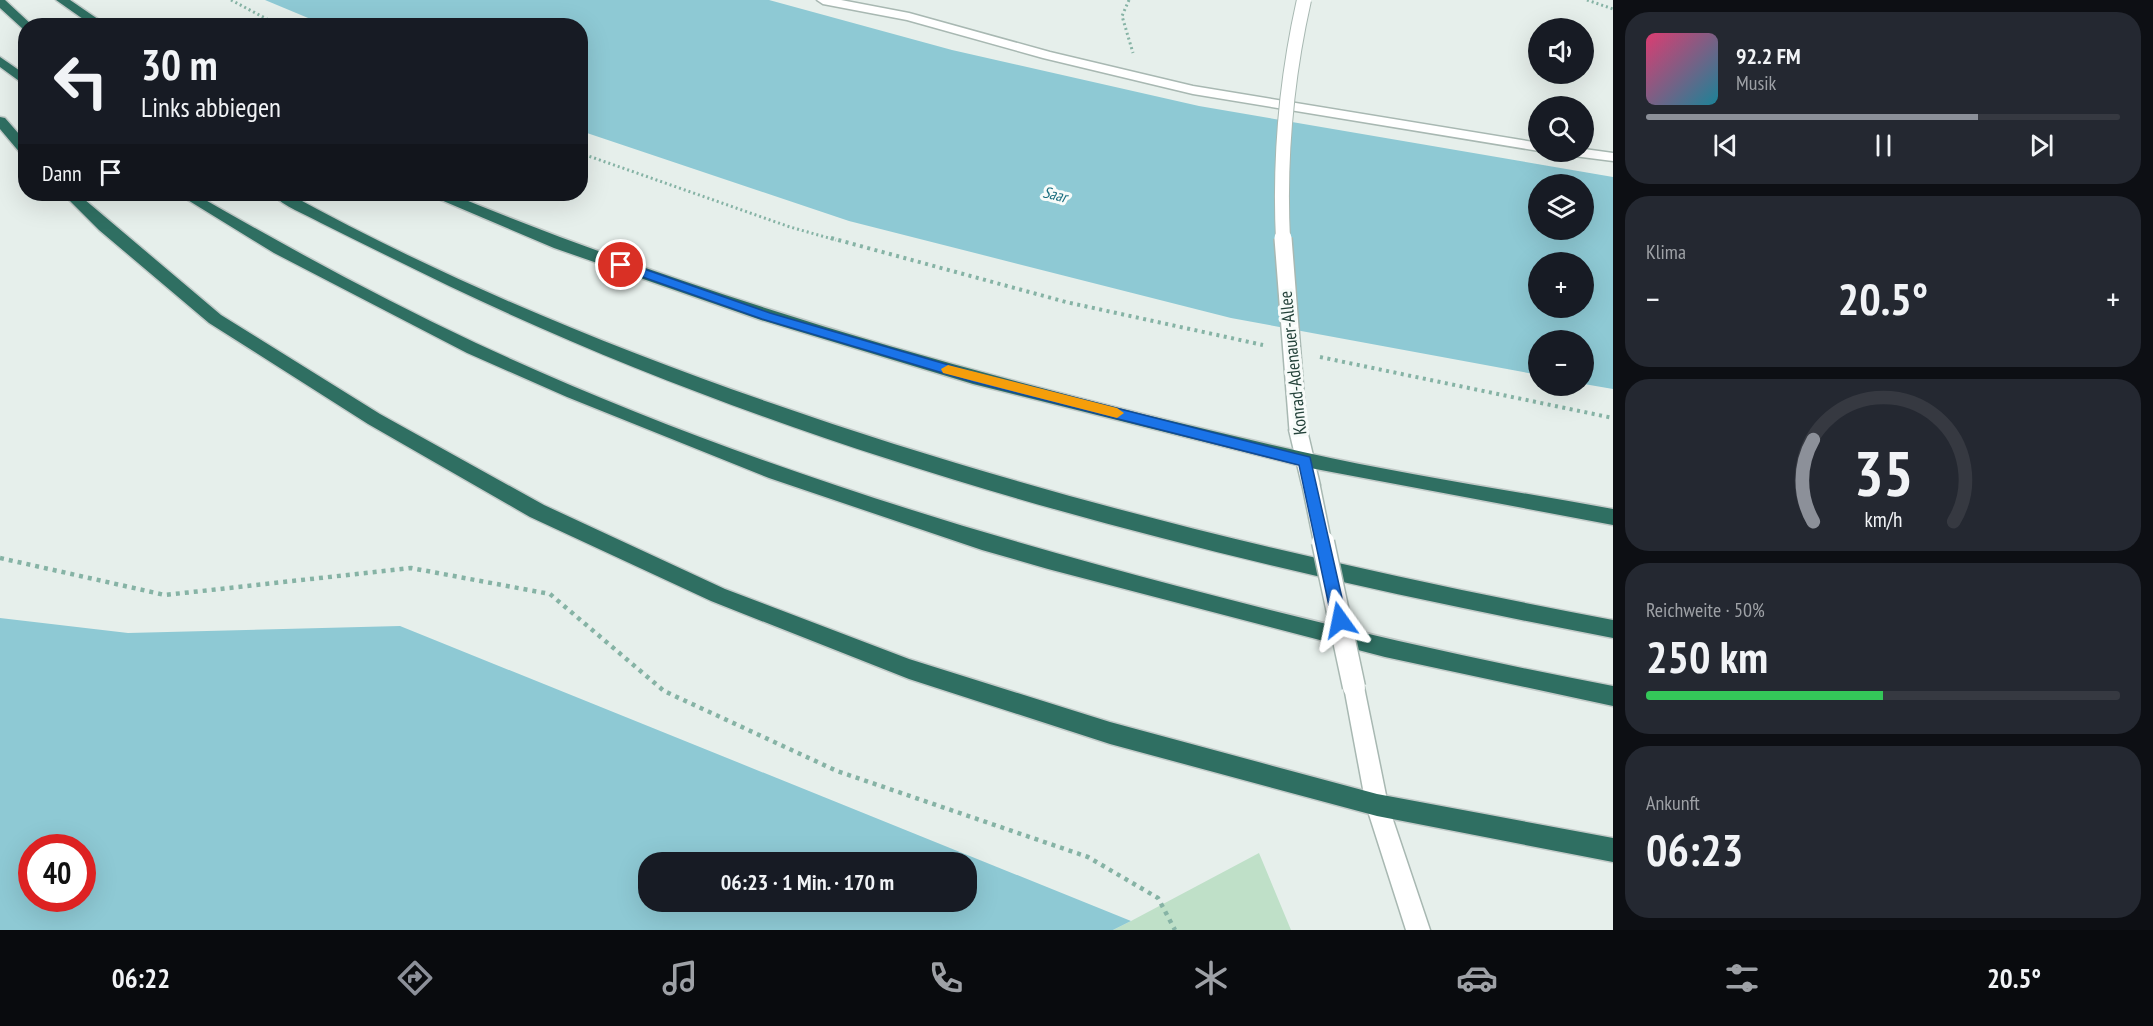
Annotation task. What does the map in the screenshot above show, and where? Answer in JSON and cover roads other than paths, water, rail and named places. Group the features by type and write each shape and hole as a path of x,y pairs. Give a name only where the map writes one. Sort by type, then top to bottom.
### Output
{"highway":[{"path":"62,0 90,18"},
{"path":"0,2 18,18"},
{"path":"0,61 18,76"},
{"path":"0,121 18,142"},
{"path":"77,201 215,319 374,419 548,516 718,595 909,669 1110,733 1377,806 1613,850"},
{"path":"196,201 255,237 406,316 581,397 771,470 984,542 1264,618 1537,682 1613,696"},
{"path":"293,201 448,279 616,354 821,428 1000,486 1266,555 1523,613 1613,629"},
{"path":"456,201 559,244 766,316 973,377 1305,460 1613,517"}],"street":[{"path":"823,0 909,17 1132,77 1193,90 1528,145"},
{"name":"Konrad-Adenauer-Allee","path":"1304,0 1295,32 1286,86 1280,216 1298,429 1354,687 1377,806 1418,930"},
{"path":"1594,155 1613,157"}],"water":[{"name":"Saar","path":"265,0 769,0 952,50 1199,106 1613,177 1613,389 1594,386 1594,330 1528,330 1528,373 1231,318 849,221 588,133 588,18 308,18"},
{"path":"0,618 128,633 400,626 960,852 638,852 638,912 977,912 977,859 1131,921 1113,930 0,930"}]}
